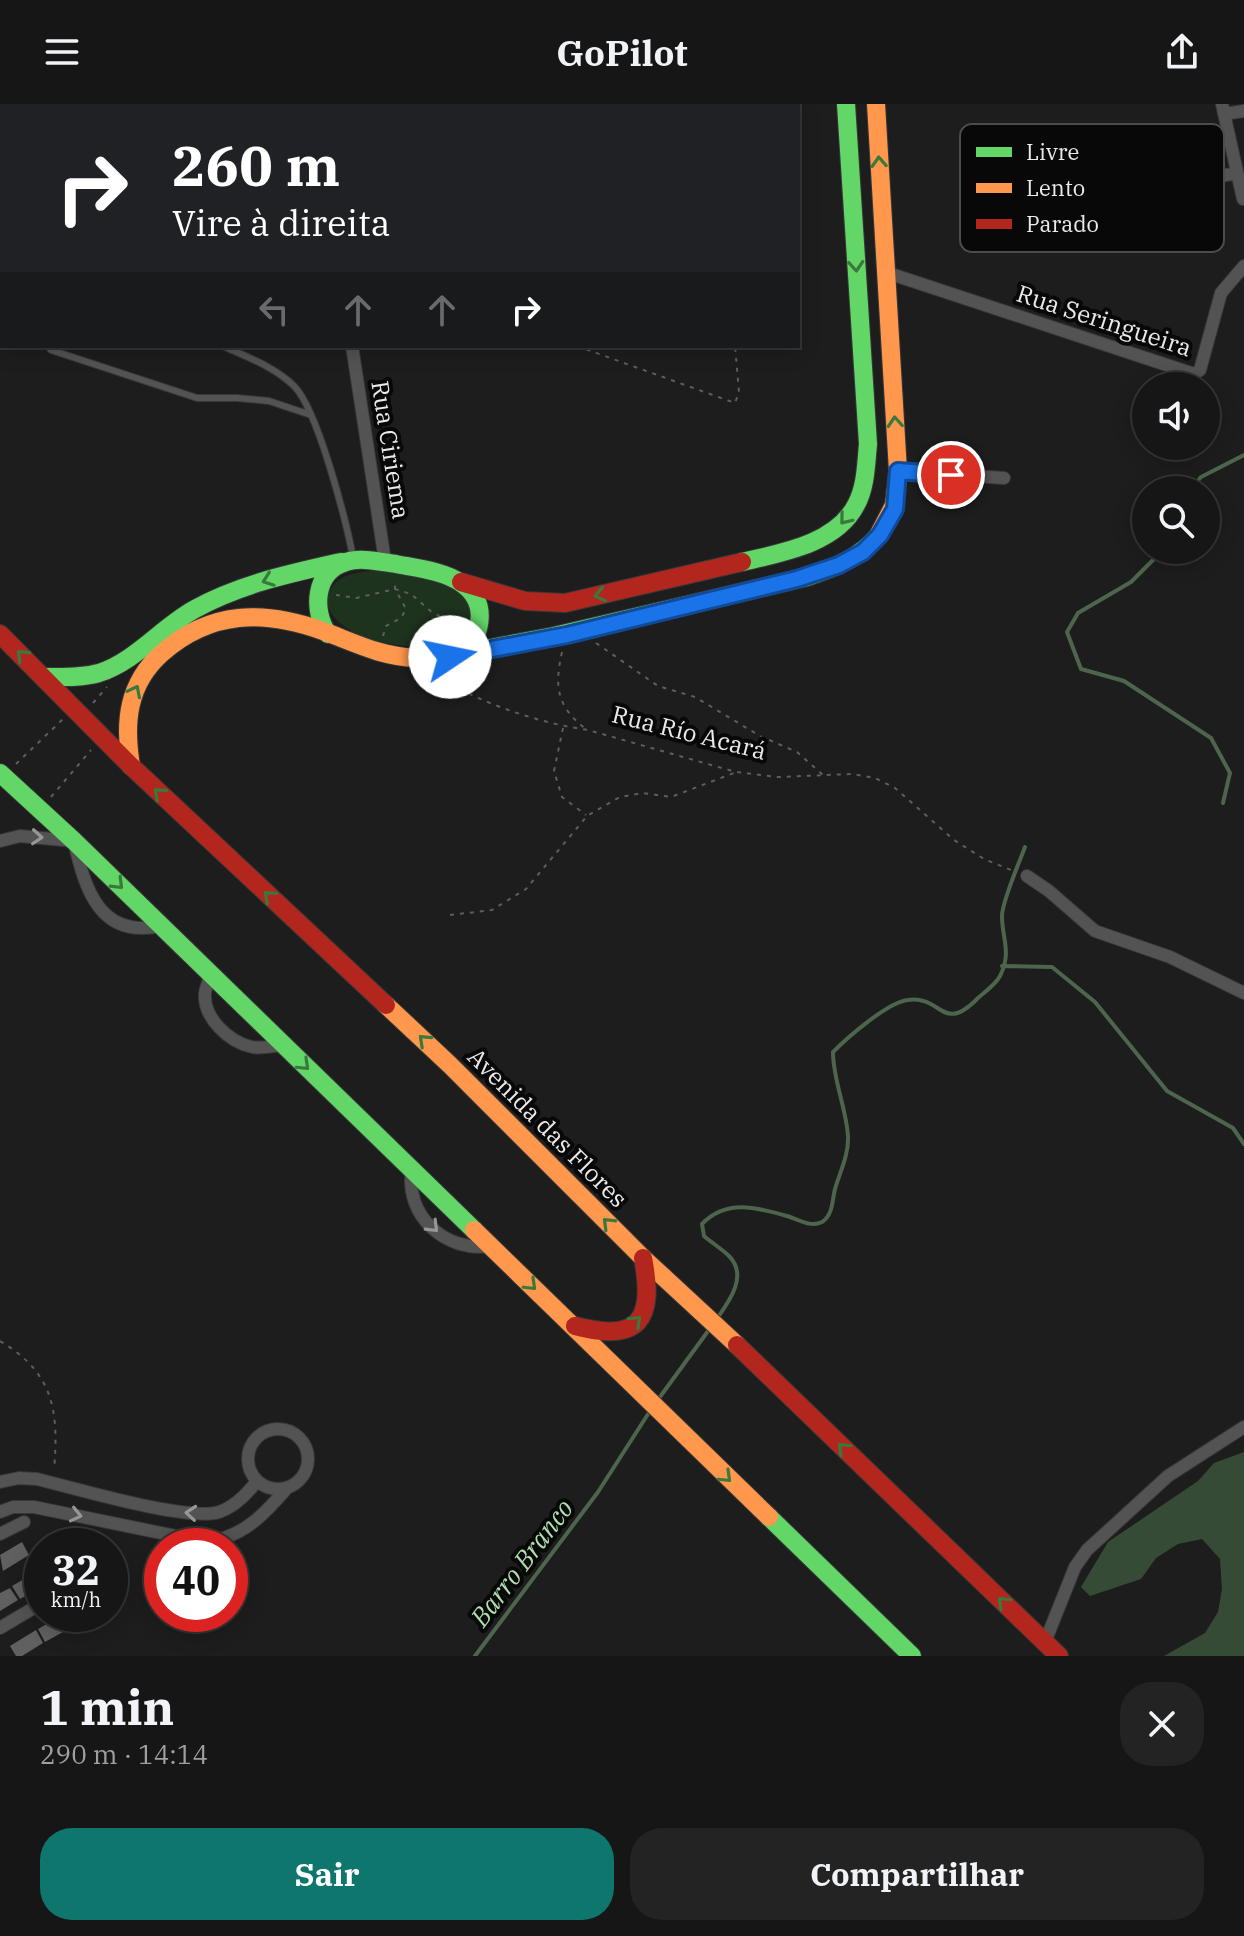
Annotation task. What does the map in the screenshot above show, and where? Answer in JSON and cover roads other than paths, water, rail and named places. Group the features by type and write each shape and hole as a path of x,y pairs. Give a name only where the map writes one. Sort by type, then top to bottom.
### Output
{"main road":[{"path":"44,677 72,678 108,671 123,664 179,618 197,608 282,575 349,561 389,562 513,600 551,605 783,552 815,542 836,531 851,514 862,494 868,444 846,104"},
{"path":"131,766 127,706 134,689 157,658 192,631 210,622 238,616 286,622 374,652 424,659 573,634 797,579 839,565 863,552 880,535 895,509 898,471 876,104"},
{"path":"328,634 317,614 321,583 329,573 349,561"},
{"path":"461,582 474,600 482,628 464,653"},
{"name":"Avenida das Flores","path":"0,634 131,766 450,1065 643,1258 1059,1656"},
{"path":"2,774 912,1656"},
{"path":"572,1325 613,1333 637,1323 648,1306 650,1293 643,1258"}],"street":[{"path":"1243,199 1239,165 1223,109 1244,111"},
{"name":"Rua Seringueira","path":"885,272 1194,374 1200,370 1221,293 1244,266"},
{"name":"Rua Ciriema","path":"352,348 389,562"},
{"path":"898,471 1004,478"},
{"path":"0,841 20,836 74,841 84,883 103,911 131,928 142,930 161,926"},
{"path":"1027,876 1095,931 1170,957 1244,993"},
{"path":"211,974 205,993 207,1002 213,1019 225,1033 252,1047 283,1045"},
{"path":"412,1169 410,1180 414,1201 432,1229 463,1246 491,1246"},
{"path":"1045,1642 1075,1567 1087,1550 1168,1476 1244,1427"},
{"path":"0,1512 13,1507 34,1507 205,1542 221,1540 239,1533 266,1511 307,1469 307,1451 297,1436 280,1429 262,1433 250,1447 248,1465 257,1481 271,1489 287,1488"},
{"path":"0,1482 19,1478 53,1483 202,1514 229,1508 257,1481"},
{"path":"0,1534 24,1522"},
{"path":"0,1628 24,1614"}],"lane":[{"path":"50,348 197,398 269,401 311,415"},
{"path":"227,348 275,371 295,387 311,415 345,516 349,561"}],"waterway":[{"name":"Barro Branco","path":"1203,476 1244,455"},
{"name":"Barro Branco","path":"1149,564 1131,582 1078,613 1067,632 1081,669 1124,681 1211,738 1230,773 1223,803"},
{"path":"716,1320 734,1289 737,1272 729,1256 704,1236 702,1224 721,1211 742,1207 764,1210 809,1224 818,1224 826,1219 832,1207 848,1143 833,1052 869,1021 900,1002 919,1000 949,1014 957,1013 993,985 1000,976 1005,960 1003,910 1025,847"},
{"path":"1002,966 1052,967 1095,1002 1167,1091 1233,1128 1244,1144"},
{"path":"657,1401 711,1327"},
{"name":"Barro Branco","path":"475,1656 598,1492 650,1411"}]}
